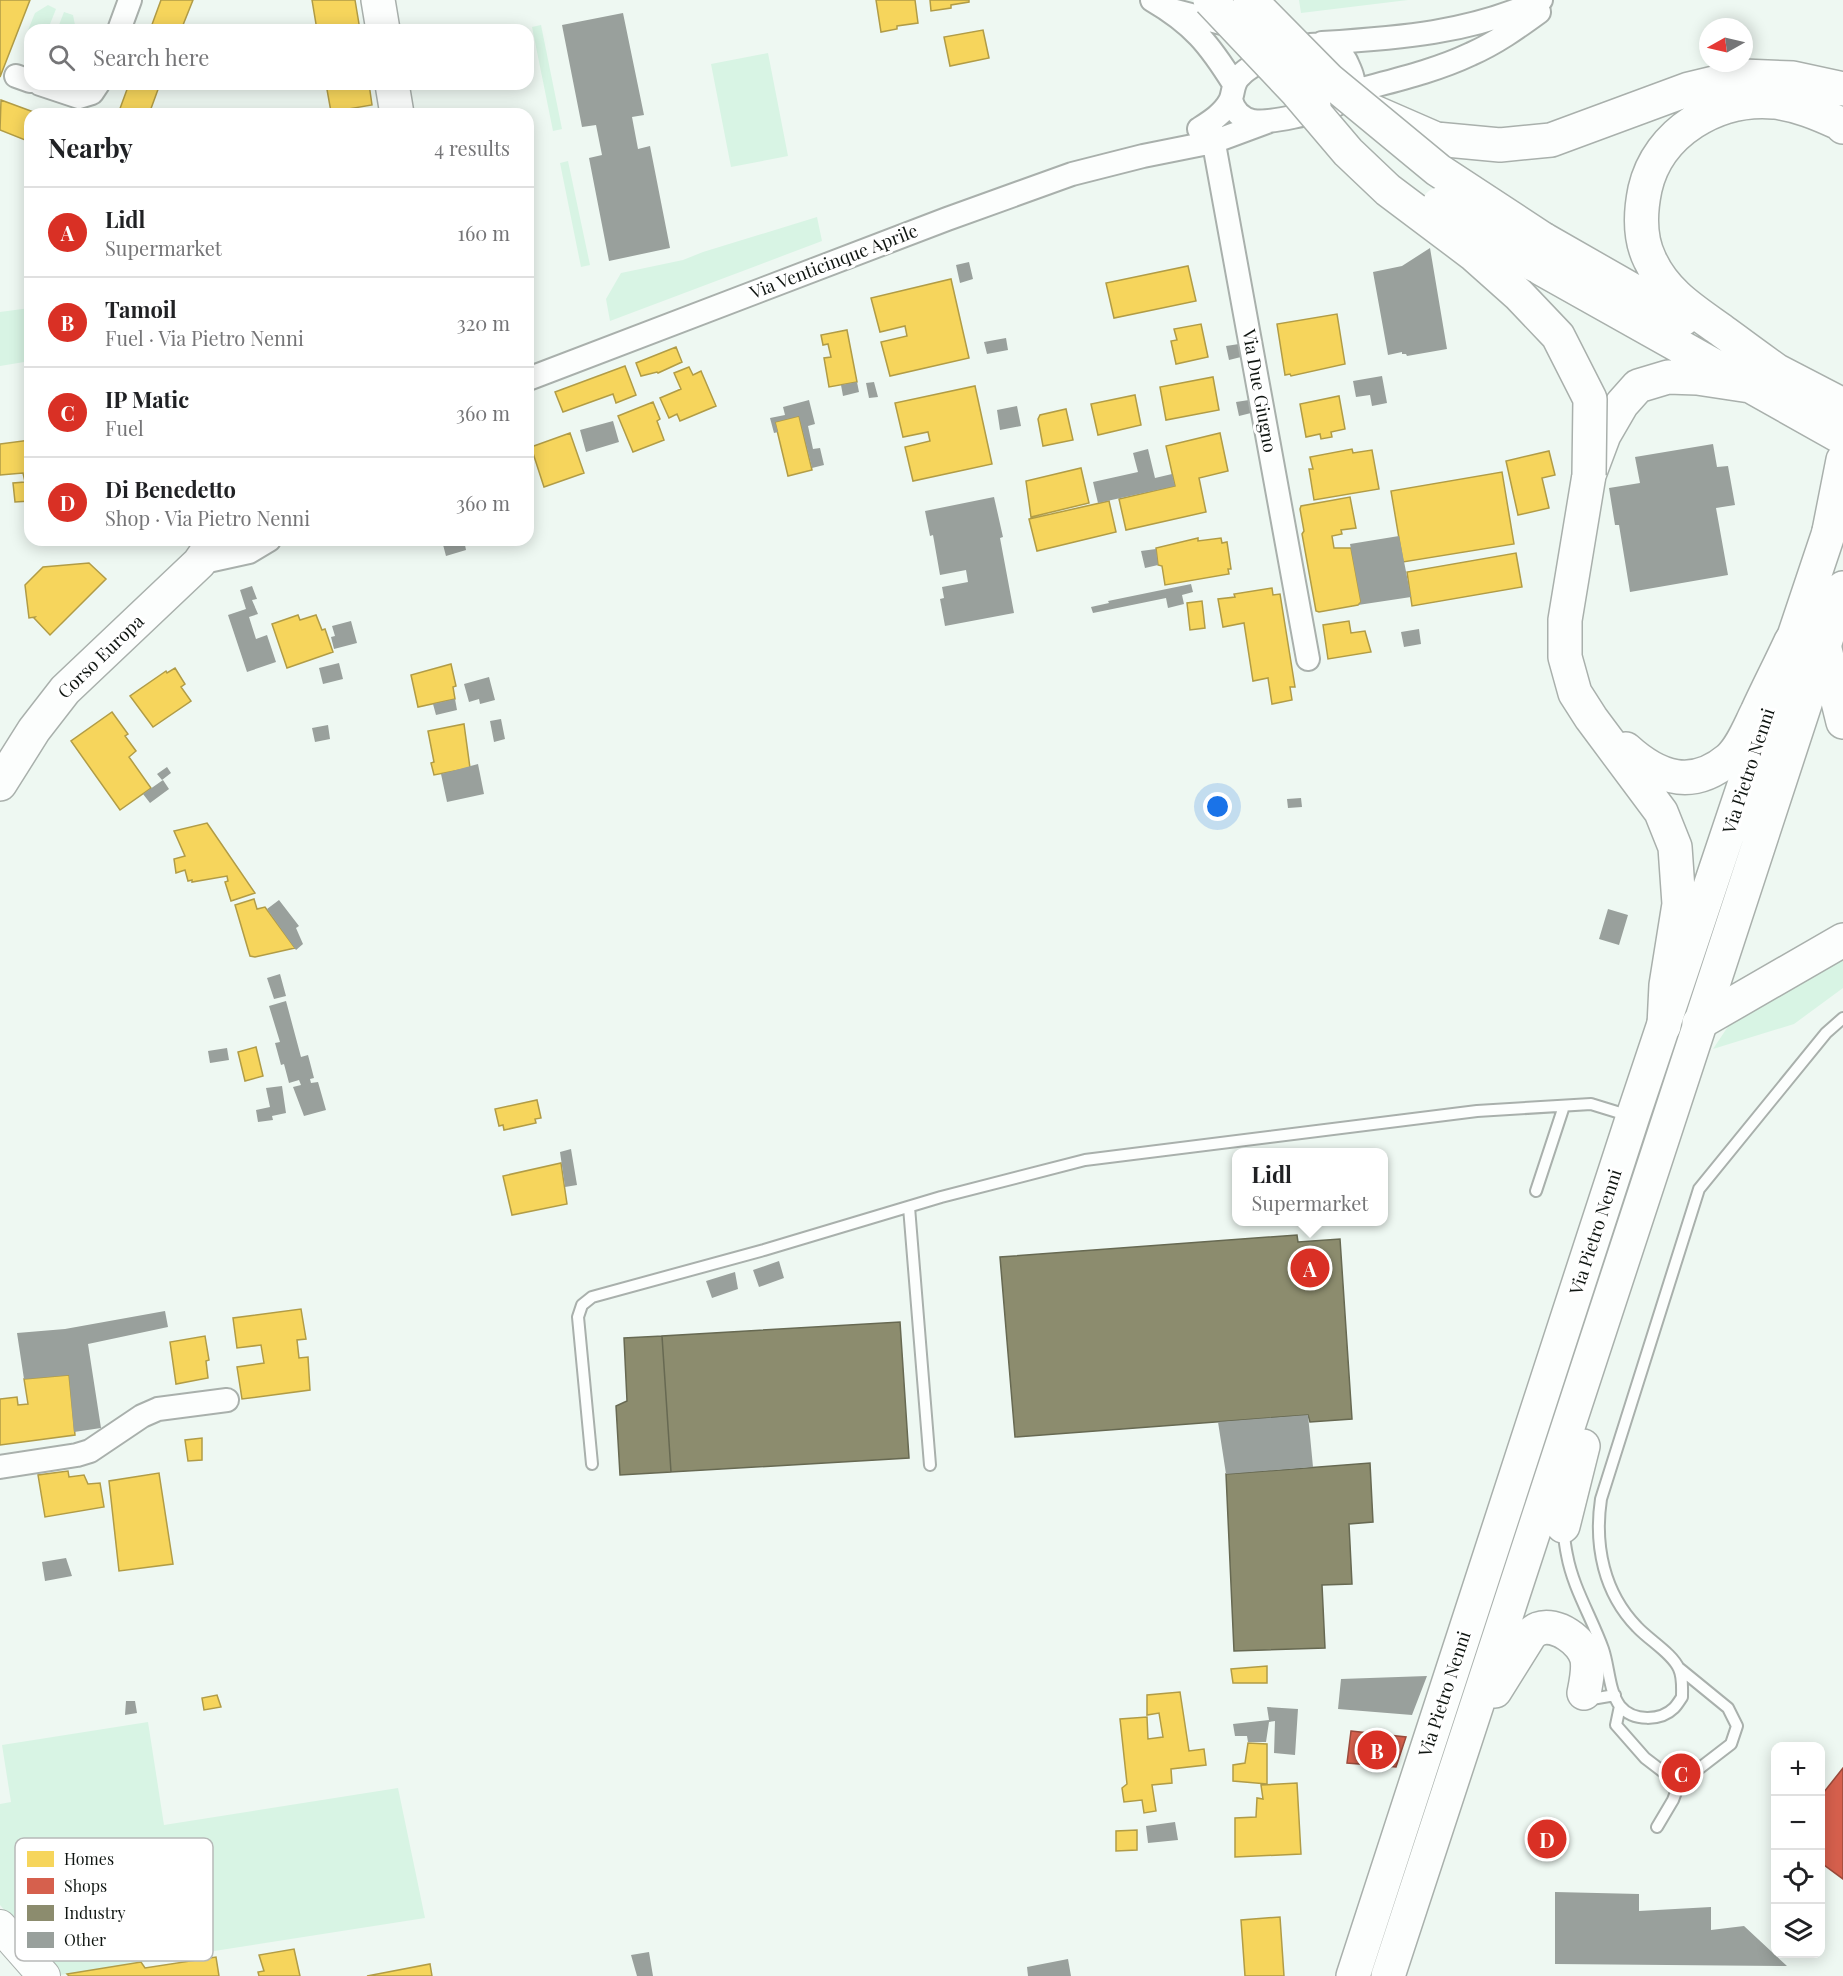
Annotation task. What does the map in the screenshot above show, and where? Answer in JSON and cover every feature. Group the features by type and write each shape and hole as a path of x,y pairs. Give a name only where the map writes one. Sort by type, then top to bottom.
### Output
{"main road":[{"path":"378,0 381,24"},
{"path":"1210,0 1297,92 1348,152 1388,190 1473,254 1520,295 1558,336 1590,399 1589,475 1565,621 1565,657 1575,693 1661,812 1675,847 1679,903 1666,985 1664,1026"},
{"path":"1250,0 1329,80 1355,99 1438,170 1543,239 1780,373 1843,405"},
{"path":"1355,99 1436,140 1500,145 1551,140 1689,89 1743,76 1793,78 1843,89"},
{"path":"393,90 396,108"},
{"path":"1297,92 1428,197 1535,265 1843,438"},
{"path":"1780,373 1680,301 1663,283 1650,260 1642,236 1641,206 1648,176 1664,148 1688,124 1714,110 1738,104 1772,102 1803,107 1843,127"},
{"path":"1589,475 1604,435 1622,405 1638,386 1668,377 1697,378 1750,386"},
{"path":"1829,531 1843,460"},
{"name":"Via Pietro Nenni","path":"1353,1976 1633,1116 1843,489"},
{"name":"Corso Europa","path":"0,784 34,730 65,690 216,553"},
{"name":"Via Pietro Nenni","path":"1388,1976 1843,588"},
{"path":"1591,718 1652,770 1666,776 1691,777 1703,774 1729,759 1742,743 1791,641"},
{"path":"1824,645 1843,722"},
{"path":"1700,1023 1843,940"},
{"path":"1563,1526 1630,1278 1638,1210"},
{"path":"1472,1720 1489,1701 1530,1635 1538,1629 1558,1631 1576,1640 1583,1649 1600,1699"}],"street":[{"path":"121,24 130,0"},
{"path":"1212,132 1246,70 1261,62 1306,45 1376,40 1464,27 1512,13 1541,0"},
{"name":"Via Venticinque Aprile","path":"534,377 947,219 1072,174 1143,156 1212,132 1267,122 1355,99 1470,55 1500,39 1554,0"},
{"path":"1160,5 1256,32 1328,45 1343,56 1353,75 1355,99"},
{"path":"1160,5 1191,25 1215,55 1232,92 1238,114 1255,122 1267,122"},
{"path":"57,90 79,97 92,93 94,90"},
{"name":"Via Due Giugno","path":"1212,132 1308,659"},
{"path":"216,553 246,546"},
{"path":"0,1467 90,1451 142,1416 158,1409 227,1400"},
{"path":"0,1926 15,1943"},
{"path":"31,1961 44,1976"}],"lane":[{"path":"1657,1827 1673,1800 1679,1784 1731,1744 1737,1726 1728,1708 1679,1668 1637,1628 1622,1609 1603,1570 1598,1528 1601,1499 1699,1189 1826,1033 1843,1018"},
{"path":"591,1464 578,1317 582,1305 587,1300 909,1207 1085,1160 1477,1111 1592,1104 1633,1116"},
{"path":"1536,1191 1564,1106"},
{"path":"909,1207 930,1465"},
{"path":"1563,1526 1567,1556 1604,1650 1600,1699 1616,1725 1646,1758 1679,1784"},
{"path":"1600,1699 1631,1715 1646,1718 1661,1716 1674,1708 1682,1696 1679,1668"}],"green space":[{"path":"1299,0 1408,0 1301,13"},
{"path":"48,5 56,9 50,24 30,24 35,13"},
{"path":"64,12 73,15 75,24 59,24"},
{"path":"541,25 562,129 553,131 534,37 534,27"},
{"path":"768,53 788,156 731,167 711,64"},
{"path":"568,161 590,265 581,267 560,163"},
{"path":"817,217 822,241 610,321 606,299 621,273 683,260"},
{"path":"24,309 24,362 0,366 0,312"},
{"path":"1843,951 1843,988 1794,1024 1713,1049 1731,1022"},
{"path":"148,1722 164,1825 398,1788 425,1918 213,1951 213,1838 15,1838 15,1922 0,1905 0,1804 11,1802 2,1745"},
{"path":"48,1961 150,1961 60,1975"}],"building: Homes":[{"path":"0,0 30,0 0,77"},
{"path":"161,0 193,0 183,24 152,24"},
{"path":"312,0 355,0 359,24 316,24"},
{"path":"876,0 915,0 918,23 897,26 897,29 881,32"},
{"path":"930,0 969,0 969,2 931,11"},
{"path":"983,30 989,58 950,66 944,37"},
{"path":"127,90 158,90 151,108 120,108"},
{"path":"327,90 370,90 372,105 330,108"},
{"path":"1,100 24,108 24,140 0,130"},
{"path":"1188,266 1196,301 1114,318 1106,283"},
{"path":"951,279 969,358 890,376 881,342 907,336 905,326 880,332 871,298"},
{"path":"1337,314 1345,364 1291,376 1290,374 1285,375 1277,324"},
{"path":"1201,324 1208,357 1176,364 1171,341 1177,340 1174,329"},
{"path":"847,330 857,382 829,387 824,358 831,357 828,344 823,345 821,335"},
{"path":"676,347 682,362 658,373 641,376 636,363"},
{"path":"625,366 636,395 616,403 613,394 563,412 555,392"},
{"path":"689,367 693,375 701,371 716,406 680,421 677,414 669,418 660,398 681,389 674,373"},
{"path":"1213,377 1219,410 1166,420 1160,387"},
{"path":"975,386 992,464 913,481 905,447 930,441 928,432 903,437 895,403"},
{"path":"1135,395 1141,425 1098,435 1091,404"},
{"path":"1339,396 1345,429 1331,432 1332,437 1321,439 1320,434 1306,437 1300,404"},
{"path":"653,402 660,419 657,421 664,440 633,452 618,416"},
{"path":"1066,409 1073,440 1043,446 1038,419 1040,415"},
{"path":"799,416 812,470 788,476 775,422"},
{"path":"570,433 584,473 544,487 534,456 534,446"},
{"path":"1220,433 1228,471 1199,478 1206,512 1126,530 1119,499 1175,486 1166,446"},
{"path":"24,441 24,478 23,473 0,475 0,444"},
{"path":"1352,449 1353,453 1372,450 1379,489 1314,500 1309,469 1313,469 1310,457"},
{"path":"1549,451 1555,475 1542,478 1549,508 1518,515 1506,461"},
{"path":"1081,468 1089,503 1031,517 1026,481"},
{"path":"1502,472 1514,544 1403,562 1391,491"},
{"path":"24,482 24,501 15,502 13,483"},
{"path":"1350,497 1356,528 1341,530 1342,534 1332,536 1334,548 1351,548 1361,602 1358,605 1319,612 1316,611 1302,534 1304,531 1300,509 1301,506"},
{"path":"1109,501 1116,532 1037,551 1029,519"},
{"path":"1198,538 1198,541 1221,538 1222,543 1227,542 1231,569 1228,569 1229,574 1165,585 1162,566 1158,565 1156,548"},
{"path":"1516,553 1522,587 1412,606 1407,572"},
{"path":"89,563 106,579 50,635 35,617 29,618 25,585 43,567"},
{"path":"1272,588 1273,595 1280,594 1295,687 1290,687 1292,700 1272,704 1268,678 1253,681 1244,623 1223,627 1218,599"},
{"path":"1202,601 1205,628 1190,630 1187,603"},
{"path":"298,615 300,620 316,615 322,630 325,629 333,652 287,668 272,624"},
{"path":"1349,621 1351,633 1365,631 1371,652 1328,659 1323,625"},
{"path":"451,664 456,686 453,687 455,699 418,707 411,675"},
{"path":"175,668 185,684 181,687 191,701 153,727 130,696 166,671 167,673"},
{"path":"112,712 128,734 125,736 136,751 129,757 151,788 120,810 71,741"},
{"path":"464,724 470,768 434,775 428,731"},
{"path":"207,823 255,893 231,901 225,882 228,881 227,876 192,882 192,880 188,881 185,870 176,873 174,859 185,856 174,831"},
{"path":"254,899 257,909 265,907 295,948 255,957 250,956 235,905"},
{"path":"256,1047 263,1076 245,1081 238,1052"},
{"path":"537,1100 541,1118 535,1119 536,1123 504,1130 503,1125 499,1126 495,1109"},
{"path":"561,1163 567,1204 512,1215 503,1176"},
{"path":"301,1309 306,1339 297,1340 299,1358 308,1357 310,1390 242,1399 237,1367 264,1363 261,1345 237,1348 233,1318"},
{"path":"205,1336 209,1360 206,1361 208,1378 176,1384 170,1342"},
{"path":"69,1375 75,1435 0,1445 0,1399 17,1397 18,1405 28,1404 24,1379"},
{"path":"202,1438 202,1460 188,1461 185,1440"},
{"path":"68,1471 69,1477 84,1475 88,1484 100,1483 104,1507 45,1517 38,1475"},
{"path":"159,1473 173,1564 119,1571 109,1481"},
{"path":"1267,1666 1267,1683 1233,1683 1231,1669"},
{"path":"1180,1692 1189,1751 1204,1749 1206,1765 1171,1769 1172,1783 1152,1785 1156,1811 1144,1813 1142,1800 1124,1802 1122,1788 1127,1784 1120,1719 1147,1717 1148,1739 1163,1737 1159,1713 1147,1715 1147,1695"},
{"path":"217,1695 221,1707 204,1710 202,1698"},
{"path":"1248,1743 1267,1744 1267,1784 1233,1781 1233,1765 1245,1763"},
{"path":"1297,1783 1301,1854 1235,1857 1235,1818 1256,1817 1257,1798 1263,1799 1261,1785"},
{"path":"1137,1830 1137,1850 1116,1851 1116,1831"},
{"path":"1280,1917 1284,1976 1245,1976 1241,1920"},
{"path":"294,1949 300,1976 259,1976 258,1972 264,1971 259,1955"},
{"path":"213,1957 216,1957 219,1976 69,1976 67,1974 141,1962 145,1968 190,1961 213,1961"},
{"path":"430,1964 432,1976 367,1976"}],"building: Shops":[{"path":"1351,1731 1406,1737 1396,1767 1347,1763"},
{"path":"1843,1768 1843,1879 1825,1866 1825,1791"}],"building: Industry":[{"path":"1297,1235 1298,1242 1340,1239 1352,1419 1310,1422 1308,1415 1015,1437 1000,1257"},
{"path":"900,1322 909,1458 671,1472 662,1336"},
{"path":"662,1336 671,1472 620,1475 616,1406 627,1401 624,1338"},
{"path":"1370,1463 1373,1522 1349,1524 1352,1584 1322,1585 1325,1648 1234,1651 1226,1474"}],"building: Other":[{"path":"623,13 644,115 632,117 638,149 650,146 670,248 609,261 589,158 602,155 596,125 582,127 562,25"},
{"path":"1430,248 1447,349 1407,356 1402,352 1388,355 1373,272 1402,266"},
{"path":"969,262 973,279 960,283 956,265"},
{"path":"1006,338 1008,350 987,354 984,342"},
{"path":"1239,344 1241,357 1229,360 1226,346"},
{"path":"1382,376 1387,403 1372,406 1370,395 1356,397 1353,381"},
{"path":"857,382 859,392 843,396 841,385"},
{"path":"874,382 878,397 869,398 866,383"},
{"path":"809,400 815,424 808,426 813,449 820,448 824,465 812,468 799,416 775,422 778,432 774,433 770,418 785,415 783,407"},
{"path":"1249,400 1251,413 1239,416 1236,402"},
{"path":"1017,406 1021,426 1000,430 997,410"},
{"path":"613,421 619,442 586,452 580,430"},
{"path":"1713,444 1717,467 1728,466 1735,505 1716,508 1728,575 1630,592 1619,525 1615,525 1609,488 1640,483 1635,457"},
{"path":"1148,449 1155,478 1172,474 1175,486 1098,503 1093,482 1138,472 1133,453"},
{"path":"994,497 1003,537 1000,538 1014,613 945,626 940,599 944,598 942,587 968,582 966,570 940,575 933,535 930,536 925,511"},
{"path":"1399,536 1411,597 1358,605 1361,602 1350,544"},
{"path":"443,546 465,546 466,550 446,556"},
{"path":"1156,549 1158,565 1145,568 1141,551"},
{"path":"1191,584 1193,592 1182,595 1184,604 1168,608 1166,598 1093,613 1091,607 1109,603 1108,601"},
{"path":"252,586 257,599 252,600 258,614 249,617 256,639 267,635 276,662 247,672 228,615 246,609 240,590"},
{"path":"351,621 357,643 334,649 331,637 335,636 332,626"},
{"path":"1419,629 1421,644 1404,647 1401,632"},
{"path":"339,663 343,679 323,684 319,668"},
{"path":"489,677 495,700 480,704 479,699 469,702 464,684"},
{"path":"455,699 457,710 436,715 433,704"},
{"path":"501,719 505,739 494,742 490,721"},
{"path":"328,725 330,739 315,742 312,728"},
{"path":"478,764 484,794 447,802 441,774"},
{"path":"167,767 171,773 162,780 157,774"},
{"path":"163,780 169,789 150,803 143,794"},
{"path":"1301,798 1302,807 1288,808 1287,799"},
{"path":"279,900 299,926 296,928 303,944 296,950 267,909"},
{"path":"1608,909 1628,915 1619,945 1599,939"},
{"path":"280,974 286,996 274,999 267,978"},
{"path":"286,1001 301,1057 308,1055 314,1078 310,1079 311,1083 318,1082 326,1110 304,1116 293,1087 301,1085 299,1080 289,1083 284,1064 281,1065 275,1043 280,1042 269,1006"},
{"path":"227,1048 229,1060 210,1063 208,1051"},
{"path":"282,1086 286,1113 272,1116 273,1120 258,1122 256,1110 270,1107 266,1088"},
{"path":"571,1149 577,1185 565,1187 560,1152"},
{"path":"779,1261 784,1278 759,1287 753,1270"},
{"path":"735,1272 738,1289 712,1298 706,1281"},
{"path":"165,1311 168,1327 88,1344 101,1428 74,1432 69,1375 24,1379 17,1333 65,1329"},
{"path":"1308,1415 1313,1467 1226,1474 1218,1422"},
{"path":"66,1558 72,1576 45,1581 42,1562"},
{"path":"1427,1676 1412,1715 1338,1709 1341,1679"},
{"path":"126,1701 135,1701 137,1713 125,1715"},
{"path":"1267,1707 1298,1709 1295,1755 1274,1753 1275,1721 1269,1722 1266,1742 1248,1742 1247,1736 1235,1736 1233,1724 1269,1720"},
{"path":"1175,1822 1178,1840 1148,1843 1146,1826"},
{"path":"1555,1892 1639,1894 1639,1911 1711,1907 1711,1930 1744,1926 1771,1951 1771,1958 1778,1958 1787,1966 1555,1964"},
{"path":"649,1952 653,1976 637,1976 631,1955"},
{"path":"1068,1959 1071,1976 1028,1976 1027,1967"}],"place":[{"name":"Lidl","path":"1310,1268"},
{"name":"Tamoil","path":"1377,1750"},
{"name":"IP Matic","path":"1681,1773"},
{"name":"Di Benedetto","path":"1547,1839"}]}
